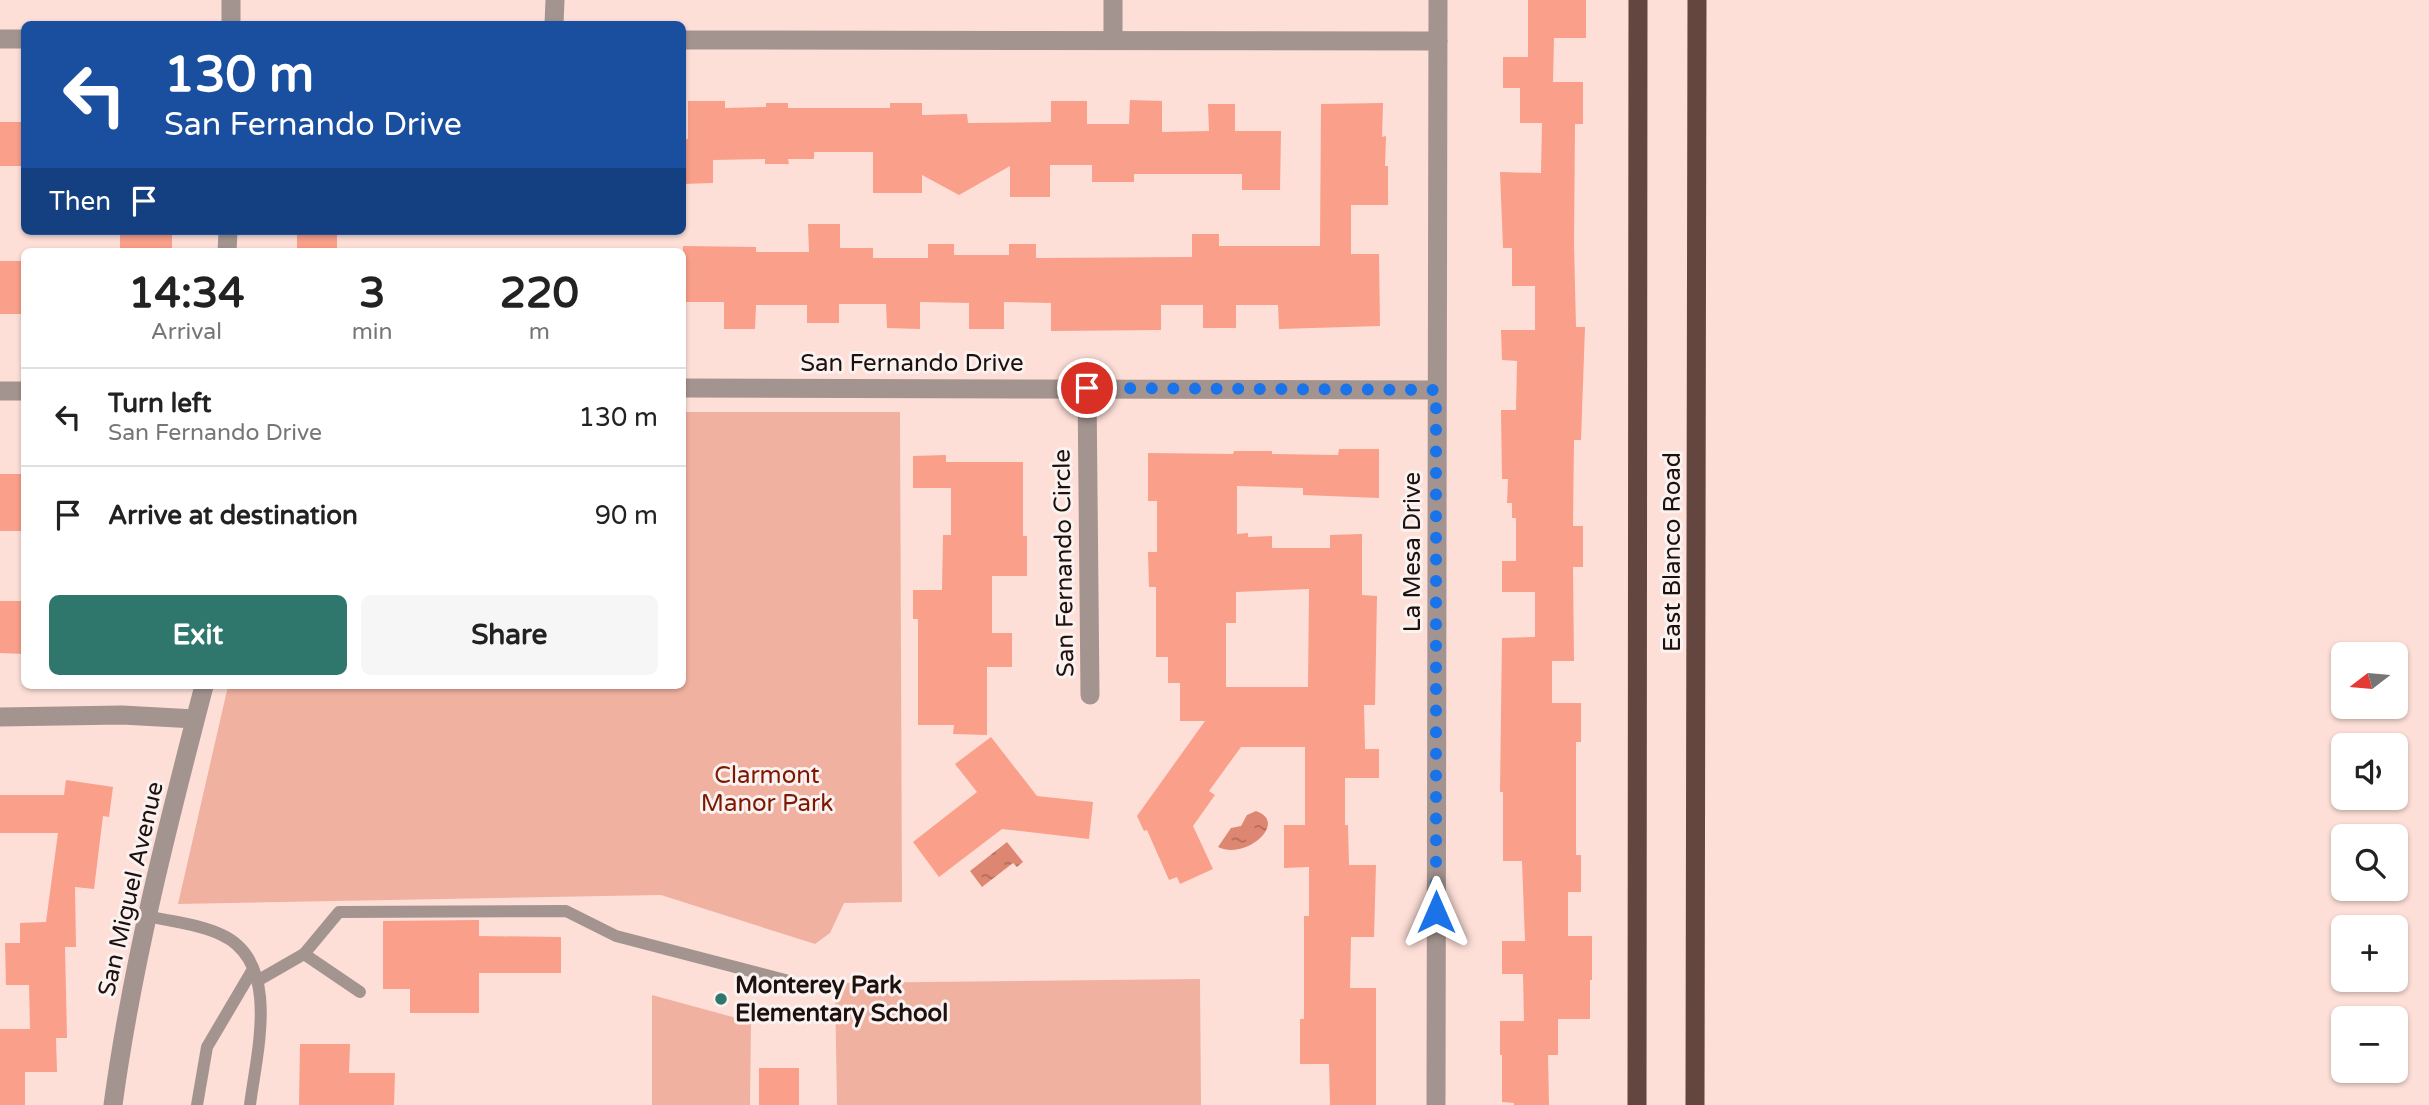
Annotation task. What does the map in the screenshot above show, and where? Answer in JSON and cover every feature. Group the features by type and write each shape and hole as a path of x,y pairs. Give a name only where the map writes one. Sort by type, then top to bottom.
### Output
{"highway":[{"name":"East Blanco Road","path":"1637,1105 1638,0"},
{"name":"East Blanco Road","path":"1695,1105 1697,0"}],"street":[{"path":"231,0 231,21"},
{"path":"554,21 555,0"},
{"path":"1112,39 1113,0"},
{"name":"La Mesa Drive","path":"1436,1105 1438,0"},
{"path":"0,39 21,39"},
{"path":"686,40 1437,41"},
{"name":"San Fernando Drive","path":"686,388 1436,390"},
{"name":"San Fernando Circle","path":"1087,388 1090,695"},
{"path":"0,391 21,391"},
{"name":"San Miguel Avenue","path":"113,1105 127,1017 148,916 203,689"},
{"path":"0,717 122,715 195,719"}],"lane":[{"path":"197,1105 207,1046 255,975 304,954 339,912 566,911 617,936 789,981"},
{"path":"148,916 224,936 242,952 255,975 262,1013 250,1105"},
{"path":"304,954 360,992"}],"green space":[{"name":"Clarmont Manor Park","path":"686,412 900,412 902,902 844,903 830,933 815,944 661,895 178,904 227,689 686,689"},
{"path":"1200,979 1201,1105 837,1105 835,983"},
{"path":"652,995 751,1022 750,1105 652,1105"}],"water":[{"path":"1256,811 1265,816 1268,823 1260,838 1240,849 1218,847 1231,828 1241,826 1247,815"},
{"path":"1007,842 1023,862 1017,867 1013,863 982,887 970,871"}],"building":[{"path":"1528,0 1586,0 1586,38 1554,38 1553,82 1583,82 1583,124 1575,124 1574,244 1576,327 1585,327 1581,440 1574,440 1573,526 1583,526 1583,567 1573,567 1574,661 1552,661 1552,703 1581,703 1581,742 1576,742 1576,855 1581,855 1581,892 1568,892 1568,936 1592,936 1592,980 1590,1019 1558,1019 1558,1055 1548,1055 1549,1105 1514,1105 1502,1102 1500,1055 1500,1021 1524,1021 1523,974 1502,974 1502,941 1525,941 1522,861 1503,861 1503,792 1500,792 1502,638 1535,637 1535,592 1502,592 1502,561 1516,561 1516,518 1512,518 1512,503 1507,503 1508,479 1502,479 1501,410 1516,410 1517,361 1502,360 1501,330 1535,330 1535,286 1512,286 1512,248 1503,248 1500,172 1541,173 1542,123 1520,123 1520,88 1503,88 1503,57 1528,57"},
{"path":"1130,100 1162,101 1162,132 1209,131 1208,104 1235,104 1235,131 1281,131 1280,190 1242,190 1242,174 1134,174 1134,182 1092,182 1092,165 1050,165 1050,197 1010,197 1010,166 959,195 922,175 922,193 873,193 873,152 814,152 814,159 788,159 789,164 765,164 765,159 713,160 713,183 686,184 688,101 725,101 725,108 766,107 766,103 788,103 788,108 890,108 890,103 922,103 922,115 967,114 968,123 1051,122 1051,101 1087,101 1087,124 1129,124"},
{"path":"1383,103 1382,137 1386,136 1388,205 1351,205 1351,254 1379,254 1380,326 1279,329 1278,305 1236,305 1236,328 1203,328 1203,305 1161,305 1161,330 1051,331 1051,303 1004,302 1004,329 969,329 969,303 920,302 920,329 887,328 886,304 839,304 839,323 807,323 807,305 756,305 755,329 724,329 724,302 686,302 686,248 683,246 756,247 756,252 809,252 808,224 840,224 840,248 873,248 873,258 928,258 928,244 954,244 954,255 1009,255 1009,244 1036,244 1036,258 1192,257 1192,234 1219,234 1219,246 1320,246 1321,104"},
{"path":"0,122 21,122 21,166 0,166"},
{"path":"120,235 172,235 172,248 120,248"},
{"path":"297,235 337,235 337,248 297,248"},
{"path":"0,261 21,261 21,314 0,314"},
{"path":"1339,449 1379,449 1379,498 1303,495 1303,488 1237,486 1237,534 1248,533 1248,537 1272,536 1272,548 1330,548 1330,535 1362,534 1362,595 1377,596 1375,705 1364,705 1365,749 1379,749 1379,778 1345,778 1345,825 1348,825 1349,865 1376,865 1374,937 1351,937 1350,988 1376,988 1376,1105 1330,1105 1329,1064 1300,1064 1300,1019 1304,1019 1304,916 1309,916 1309,867 1284,868 1284,825 1305,825 1305,747 1241,747 1209,791 1215,795 1193,826 1213,869 1180,884 1177,877 1169,880 1147,830 1144,831 1137,816 1205,721 1180,721 1180,683 1168,683 1168,657 1156,657 1156,587 1149,587 1148,552 1157,552 1157,501 1148,501 1148,453 1233,454 1234,451 1272,451 1272,454 1338,455","holes":["1309,589 1308,687 1226,687 1226,623 1236,623 1236,592"]},
{"path":"946,455 946,462 1023,462 1023,536 1027,536 1027,576 992,576 992,633 1012,633 1012,667 987,667 987,735 953,734 954,725 918,725 918,619 913,619 913,590 942,590 943,535 951,535 951,488 913,488 913,456"},
{"path":"0,474 21,474 21,531 0,531"},
{"path":"0,601 21,601 21,654 0,653"},
{"path":"991,737 1037,796 1093,802 1089,839 1002,829 939,877 913,842 977,792 955,764"},
{"path":"66,780 113,787 109,817 103,816 94,889 75,887 76,947 65,947 67,1038 56,1038 57,1072 25,1072 25,1105 0,1105 0,1029 30,1029 29,985 6,985 5,943 20,943 20,923 46,922 58,833 0,833 0,795 64,795"},
{"path":"479,920 479,936 561,937 561,973 479,973 479,1013 410,1013 410,989 383,989 383,921"},
{"path":"300,1044 350,1044 349,1073 395,1073 394,1105 299,1105"},
{"path":"759,1068 799,1068 799,1105 759,1105"}],"place":[{"name":"Monterey Park Elementary School","path":"721,999"}],"route":[{"path":"1087,388 1436,390 1436,912"}]}
